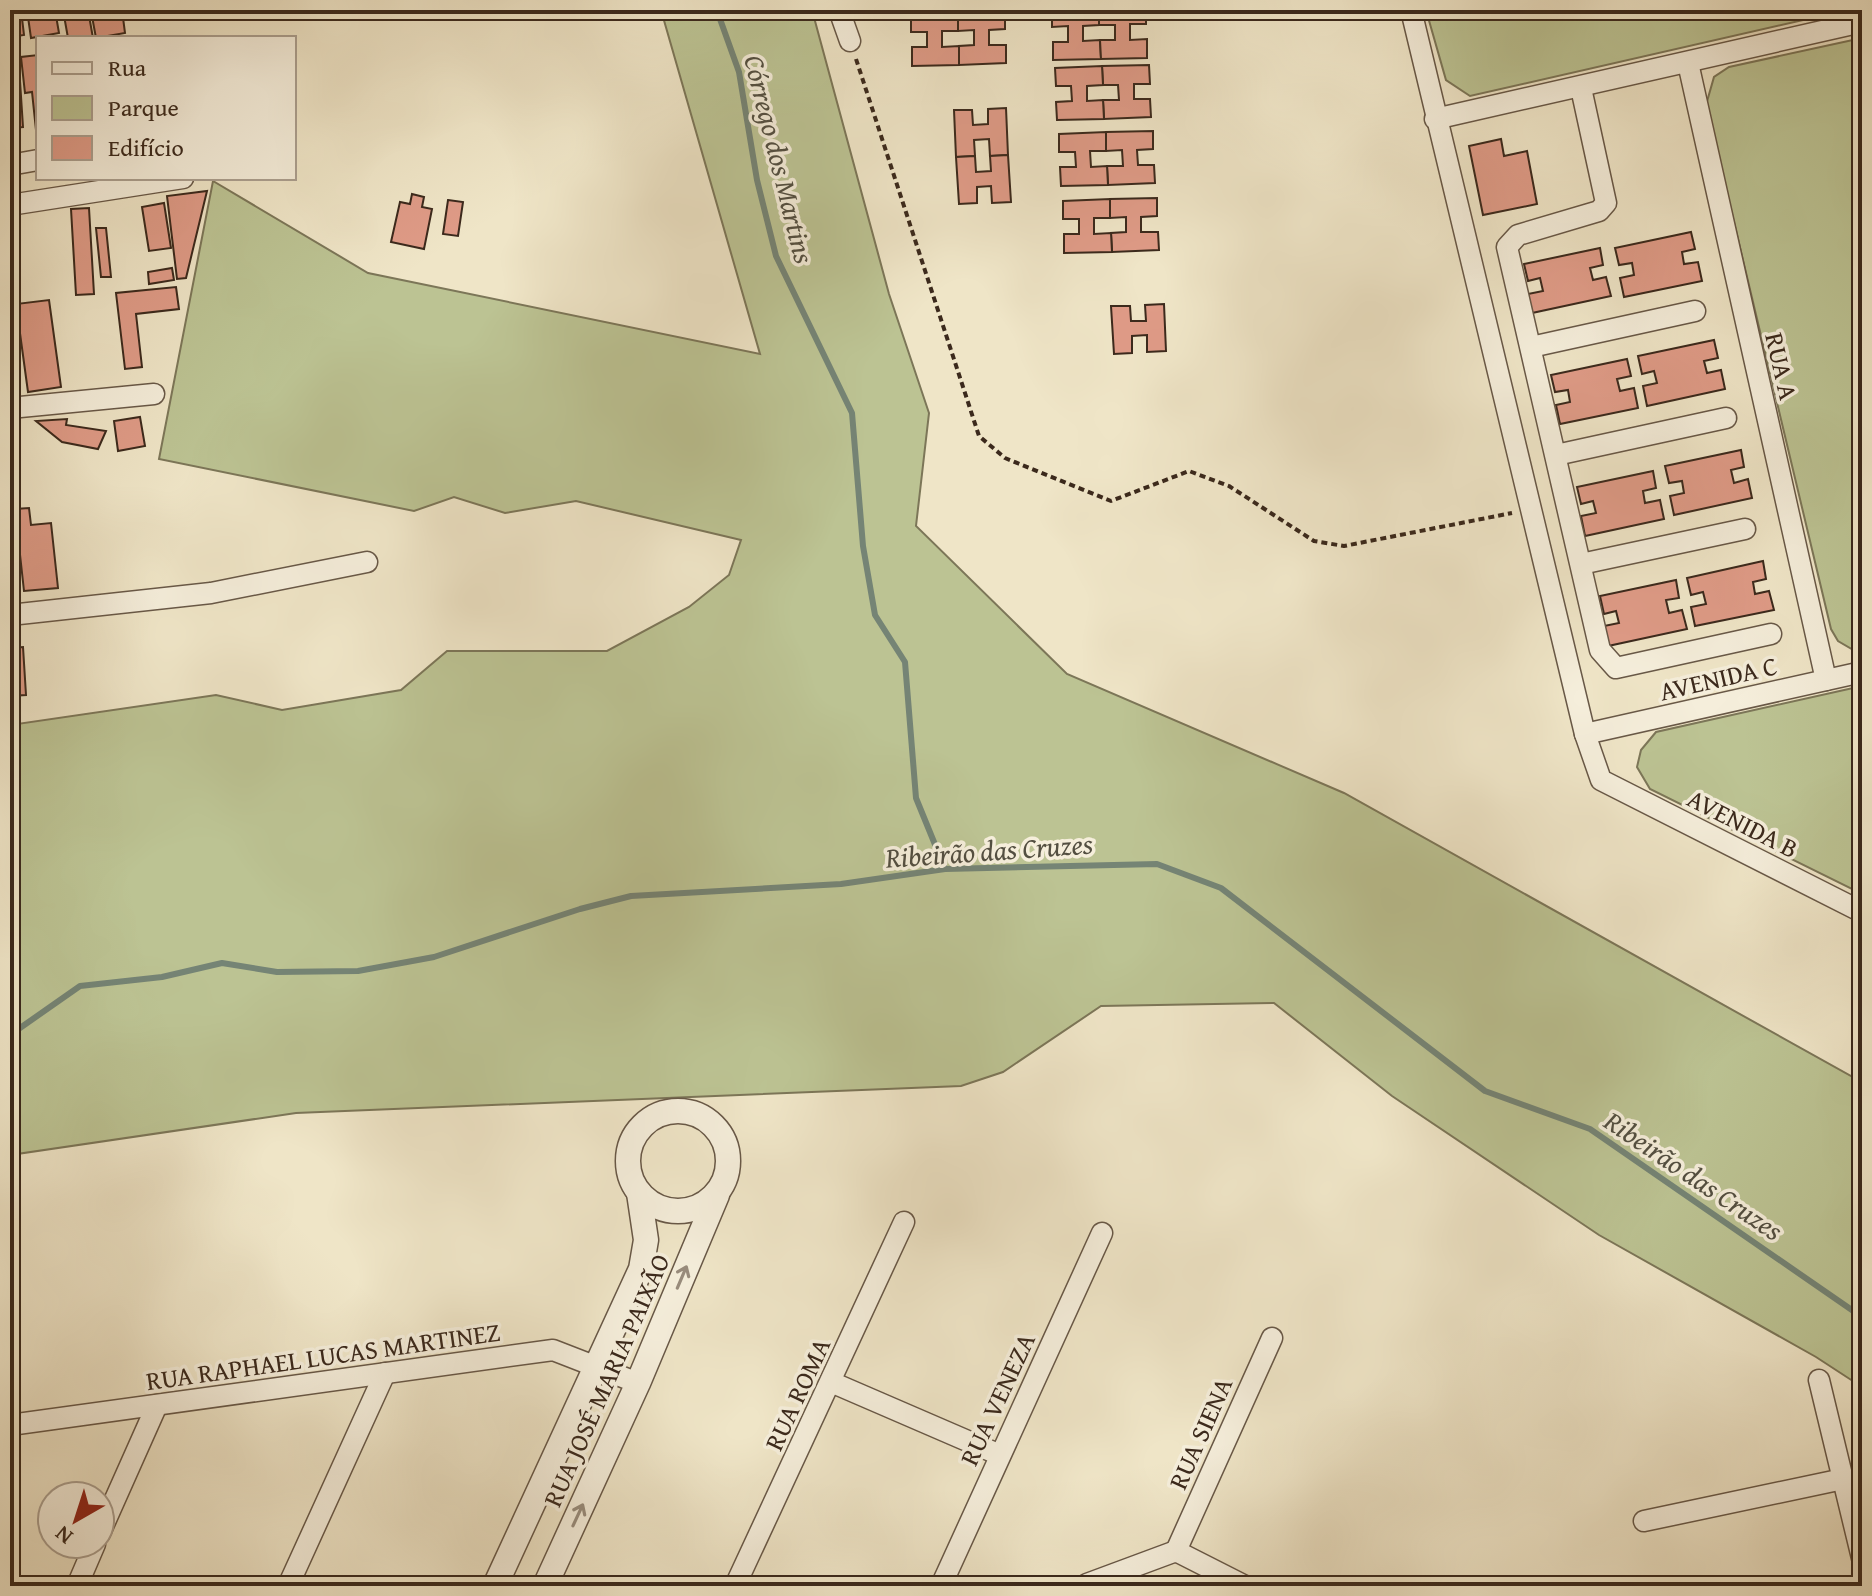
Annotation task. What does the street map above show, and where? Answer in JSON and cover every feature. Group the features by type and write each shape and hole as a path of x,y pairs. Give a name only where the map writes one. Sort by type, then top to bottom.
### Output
{"street":[{"path":"839,10 850,41"},
{"path":"1411,10 1585,734"},
{"path":"1435,119 1862,22"},
{"name":"RUA A","path":"1688,63 1826,680"},
{"path":"1581,88 1606,203 1599,211 1510,240 1507,247 1600,650 1606,661 1616,668 1771,634"},
{"path":"10,165 36,160"},
{"path":"10,205 171,180"},
{"path":"1531,347 1695,311"},
{"path":"10,408 154,394"},
{"path":"1556,455 1726,418"},
{"path":"1581,564 1745,529"},
{"path":"10,615 211,593 367,562"},
{"name":"AVENIDA C","path":"1585,734 1862,672"},
{"name":"AVENIDA B","path":"1585,734 1601,780 1862,912"},
{"path":"680,1111 698,1115 714,1125 725,1141 728,1169 717,1195 699,1208 678,1212 656,1207 639,1193 630,1176 628,1157 633,1139 652,1119 680,1111"},
{"name":"RUA JOSÉ MARIA PAIXÃO","path":"495,1586 641,1269 646,1240 639,1193"},
{"name":"RUA JOSÉ MARIA PAIXÃO","path":"545,1586 638,1383 717,1195"},
{"name":"RUA ROMA","path":"735,1586 904,1222"},
{"name":"RUA VENEZA","path":"941,1586 1102,1233"},
{"name":"RUA SIENA","path":"1176,1551 1272,1338"},
{"name":"RUA RAPHAEL LUCAS MARTINEZ","path":"10,1425 553,1350 638,1383"},
{"path":"288,1586 385,1373"},
{"path":"1819,1380 1862,1558"},
{"path":"831,1382 1000,1455"},
{"path":"116,1497 157,1405"},
{"path":"1644,1521 1843,1479"},
{"path":"1087,1584 1176,1551 1245,1586"},
{"path":"77,1586 88,1560"}],"path":[{"path":"850,41 979,436 1005,458 1111,501 1189,471 1229,486 1314,541 1344,546 1530,509"}],"green space":[{"path":"661,10 812,10 889,294 929,413 916,526 1067,674 1344,793 1858,1080 1862,1090 1862,1387 1816,1357 1599,1235 1392,1096 1274,1003 1101,1006 1003,1072 961,1086 296,1113 10,1155 10,725 216,695 282,710 401,690 447,651 607,651 689,607 729,575 741,540 576,501 505,513 454,497 414,511 159,459 213,181 368,273 760,354"},
{"path":"1426,10 1847,10 1470,96 1446,80"},
{"path":"1862,38 1862,655 1838,641 1831,629 1706,105 1714,77 1729,67"},
{"path":"1862,686 1862,894 1650,789 1637,767 1641,750 1656,732"}],"building":[{"path":"10,10 21,10 24,35 10,37"},
{"path":"27,10 55,10 59,33 31,38"},
{"path":"63,10 88,10 93,36 68,36"},
{"path":"122,10 125,33 96,36 91,11"},
{"path":"1052,10 1099,10 1099,25 1083,26 1083,41 1100,40 1101,59 1053,60 1053,42 1068,42 1068,26 1052,27"},
{"path":"1099,10 1146,10 1146,24 1130,24 1130,40 1147,39 1147,58 1101,59 1100,40 1115,40 1115,25 1099,25"},
{"path":"1005,11 1005,29 989,30 989,45 1006,45 1006,63 959,65 959,46 974,45 974,30 958,31 958,12"},
{"path":"958,12 958,31 942,31 942,47 959,46 959,65 912,66 912,47 927,47 927,32 911,32 911,14"},
{"path":"36,55 36,130 32,92 25,93 21,57"},
{"path":"1149,65 1150,84 1134,84 1134,99 1150,99 1151,117 1104,119 1103,100 1119,100 1118,85 1103,85 1102,66"},
{"path":"1102,66 1103,85 1087,86 1087,101 1103,100 1104,119 1057,120 1056,102 1072,101 1071,86 1056,86 1055,68"},
{"path":"20,81 23,127 10,128 10,82"},
{"path":"1006,108 1008,155 990,156 989,139 974,140 975,156 956,157 954,110 972,110 973,125 988,124 988,109"},
{"path":"1153,131 1153,149 1137,150 1138,165 1154,165 1155,183 1108,185 1107,166 1123,166 1122,150 1106,151 1106,132"},
{"path":"1106,132 1106,151 1090,151 1091,167 1107,166 1108,185 1061,186 1060,167 1076,167 1075,152 1059,152 1059,134"},
{"path":"1501,139 1504,156 1527,151 1537,204 1483,215 1469,146"},
{"path":"1008,155 1011,202 992,203 991,186 977,187 977,203 959,204 956,157 975,156 976,172 991,171 990,156"},
{"path":"207,191 186,278 177,279 167,196"},
{"path":"412,194 424,197 422,207 432,209 424,249 391,242 400,202 410,204"},
{"path":"1157,198 1157,216 1141,217 1141,232 1158,232 1159,250 1112,252 1111,233 1126,232 1126,217 1110,218 1110,199"},
{"path":"1110,199 1110,218 1094,218 1094,234 1111,233 1112,252 1064,253 1064,234 1079,234 1079,219 1063,219 1063,201"},
{"path":"448,200 463,202 458,236 443,234"},
{"path":"164,203 171,248 149,251 142,207"},
{"path":"89,208 94,294 76,295 71,209"},
{"path":"96,228 106,228 111,277 101,277"},
{"path":"1691,232 1695,249 1682,252 1684,264 1698,262 1702,281 1624,297 1620,278 1634,275 1632,263 1619,265 1615,248"},
{"path":"1600,248 1603,265 1590,268 1593,280 1606,277 1611,296 1532,313 1528,294 1543,291 1540,278 1528,281 1524,264"},
{"path":"172,268 174,280 149,284 148,272"},
{"path":"176,287 179,309 136,314 142,367 125,369 116,293"},
{"path":"49,300 61,387 28,392 16,304"},
{"path":"1164,304 1166,351 1147,352 1147,335 1132,336 1132,353 1114,354 1111,306 1130,306 1131,321 1146,321 1145,305"},
{"path":"1714,340 1718,358 1704,361 1707,373 1721,370 1725,389 1647,406 1643,386 1657,383 1654,371 1642,374 1638,356"},
{"path":"1627,359 1631,376 1617,379 1620,391 1634,388 1638,408 1560,424 1556,405 1570,402 1568,390 1555,392 1551,375"},
{"path":"140,417 145,446 118,451 114,421"},
{"path":"67,419 66,425 106,431 98,449 62,442 36,421"},
{"path":"1741,450 1744,467 1731,470 1734,483 1748,479 1752,498 1674,515 1670,496 1684,493 1682,481 1669,483 1665,466"},
{"path":"1653,471 1656,488 1643,491 1645,503 1660,500 1664,519 1585,536 1581,516 1596,513 1593,501 1581,504 1577,487"},
{"path":"29,508 31,525 51,523 58,588 24,591 15,509"},
{"path":"1763,561 1766,579 1753,582 1755,594 1769,591 1774,610 1695,626 1691,607 1706,604 1703,592 1691,595 1687,578"},
{"path":"1676,580 1679,598 1666,600 1669,613 1682,610 1687,629 1608,646 1604,626 1619,623 1616,611 1604,614 1600,596"},
{"path":"23,647 26,695 10,696 10,648"}],"waterway":[{"name":"Córrego dos Martins","path":"711,10 720,19 739,72 757,180 776,256 852,413 863,546 875,615 905,662 916,798 945,869"},
{"name":"Ribeirão das Cruzes","path":"10,1035 80,986 162,977 222,963 277,972 358,971 434,957 580,909 631,896 841,884 945,869 1157,864 1221,888 1485,1091 1590,1129 1862,1317"}]}
